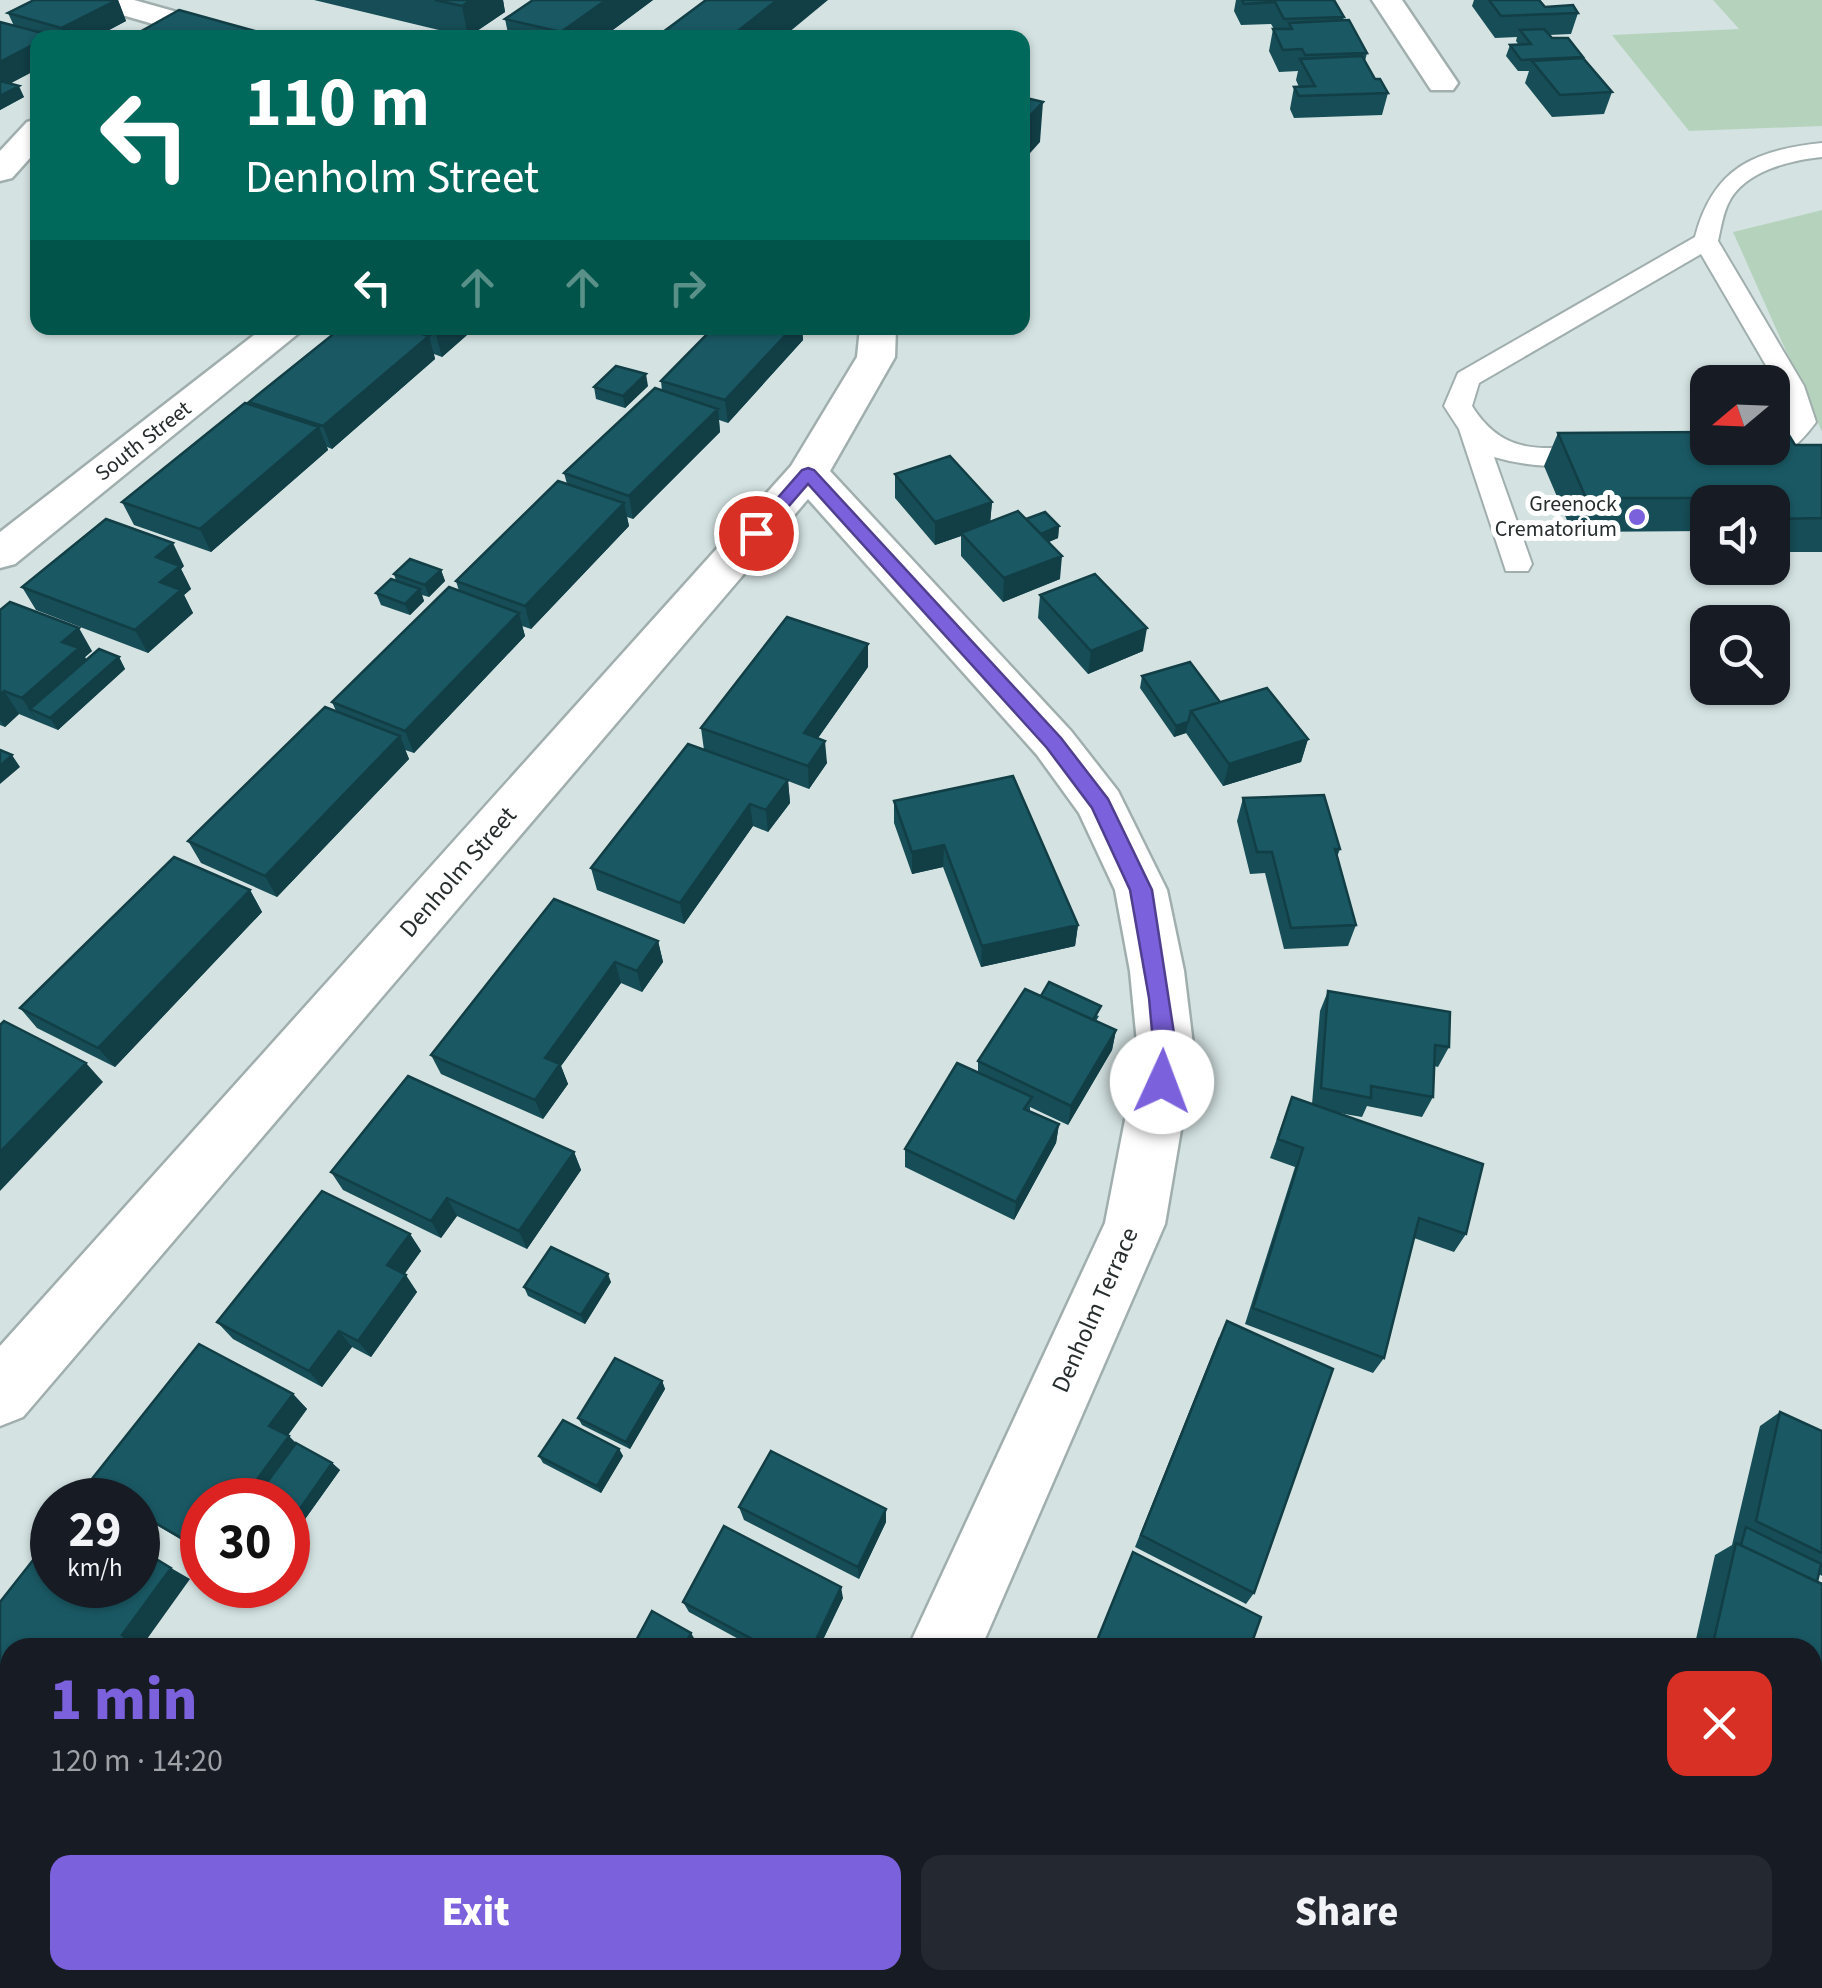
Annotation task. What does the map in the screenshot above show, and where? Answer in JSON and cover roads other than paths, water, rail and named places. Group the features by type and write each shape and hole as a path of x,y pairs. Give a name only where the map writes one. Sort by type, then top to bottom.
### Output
{"street":[{"path":"101,0 182,30"},
{"path":"1386,0 1442,83"},
{"path":"0,171 30,138"},
{"name":"South Street","path":"0,554 277,335"},
{"name":"Denholm Street","path":"0,1394 808,474 876,357 878,335"},
{"name":"Denholm Terrace","path":"808,474 1054,743 1100,804 1141,890 1157,971 1166,1053 1153,1140 1134,1224 948,1638"}],"lane":[{"path":"1518,564 1472,432 1458,406 1467,379 1506,366 1706,240 1721,195 1751,171 1801,151 1822,150"},
{"path":"1706,240 1780,365"},
{"path":"1790,383 1802,422 1790,438"},
{"path":"1472,432 1487,445 1512,455 1630,455"}],"place":[{"name":"Greenock Crematorium","path":"1637,517"}]}
